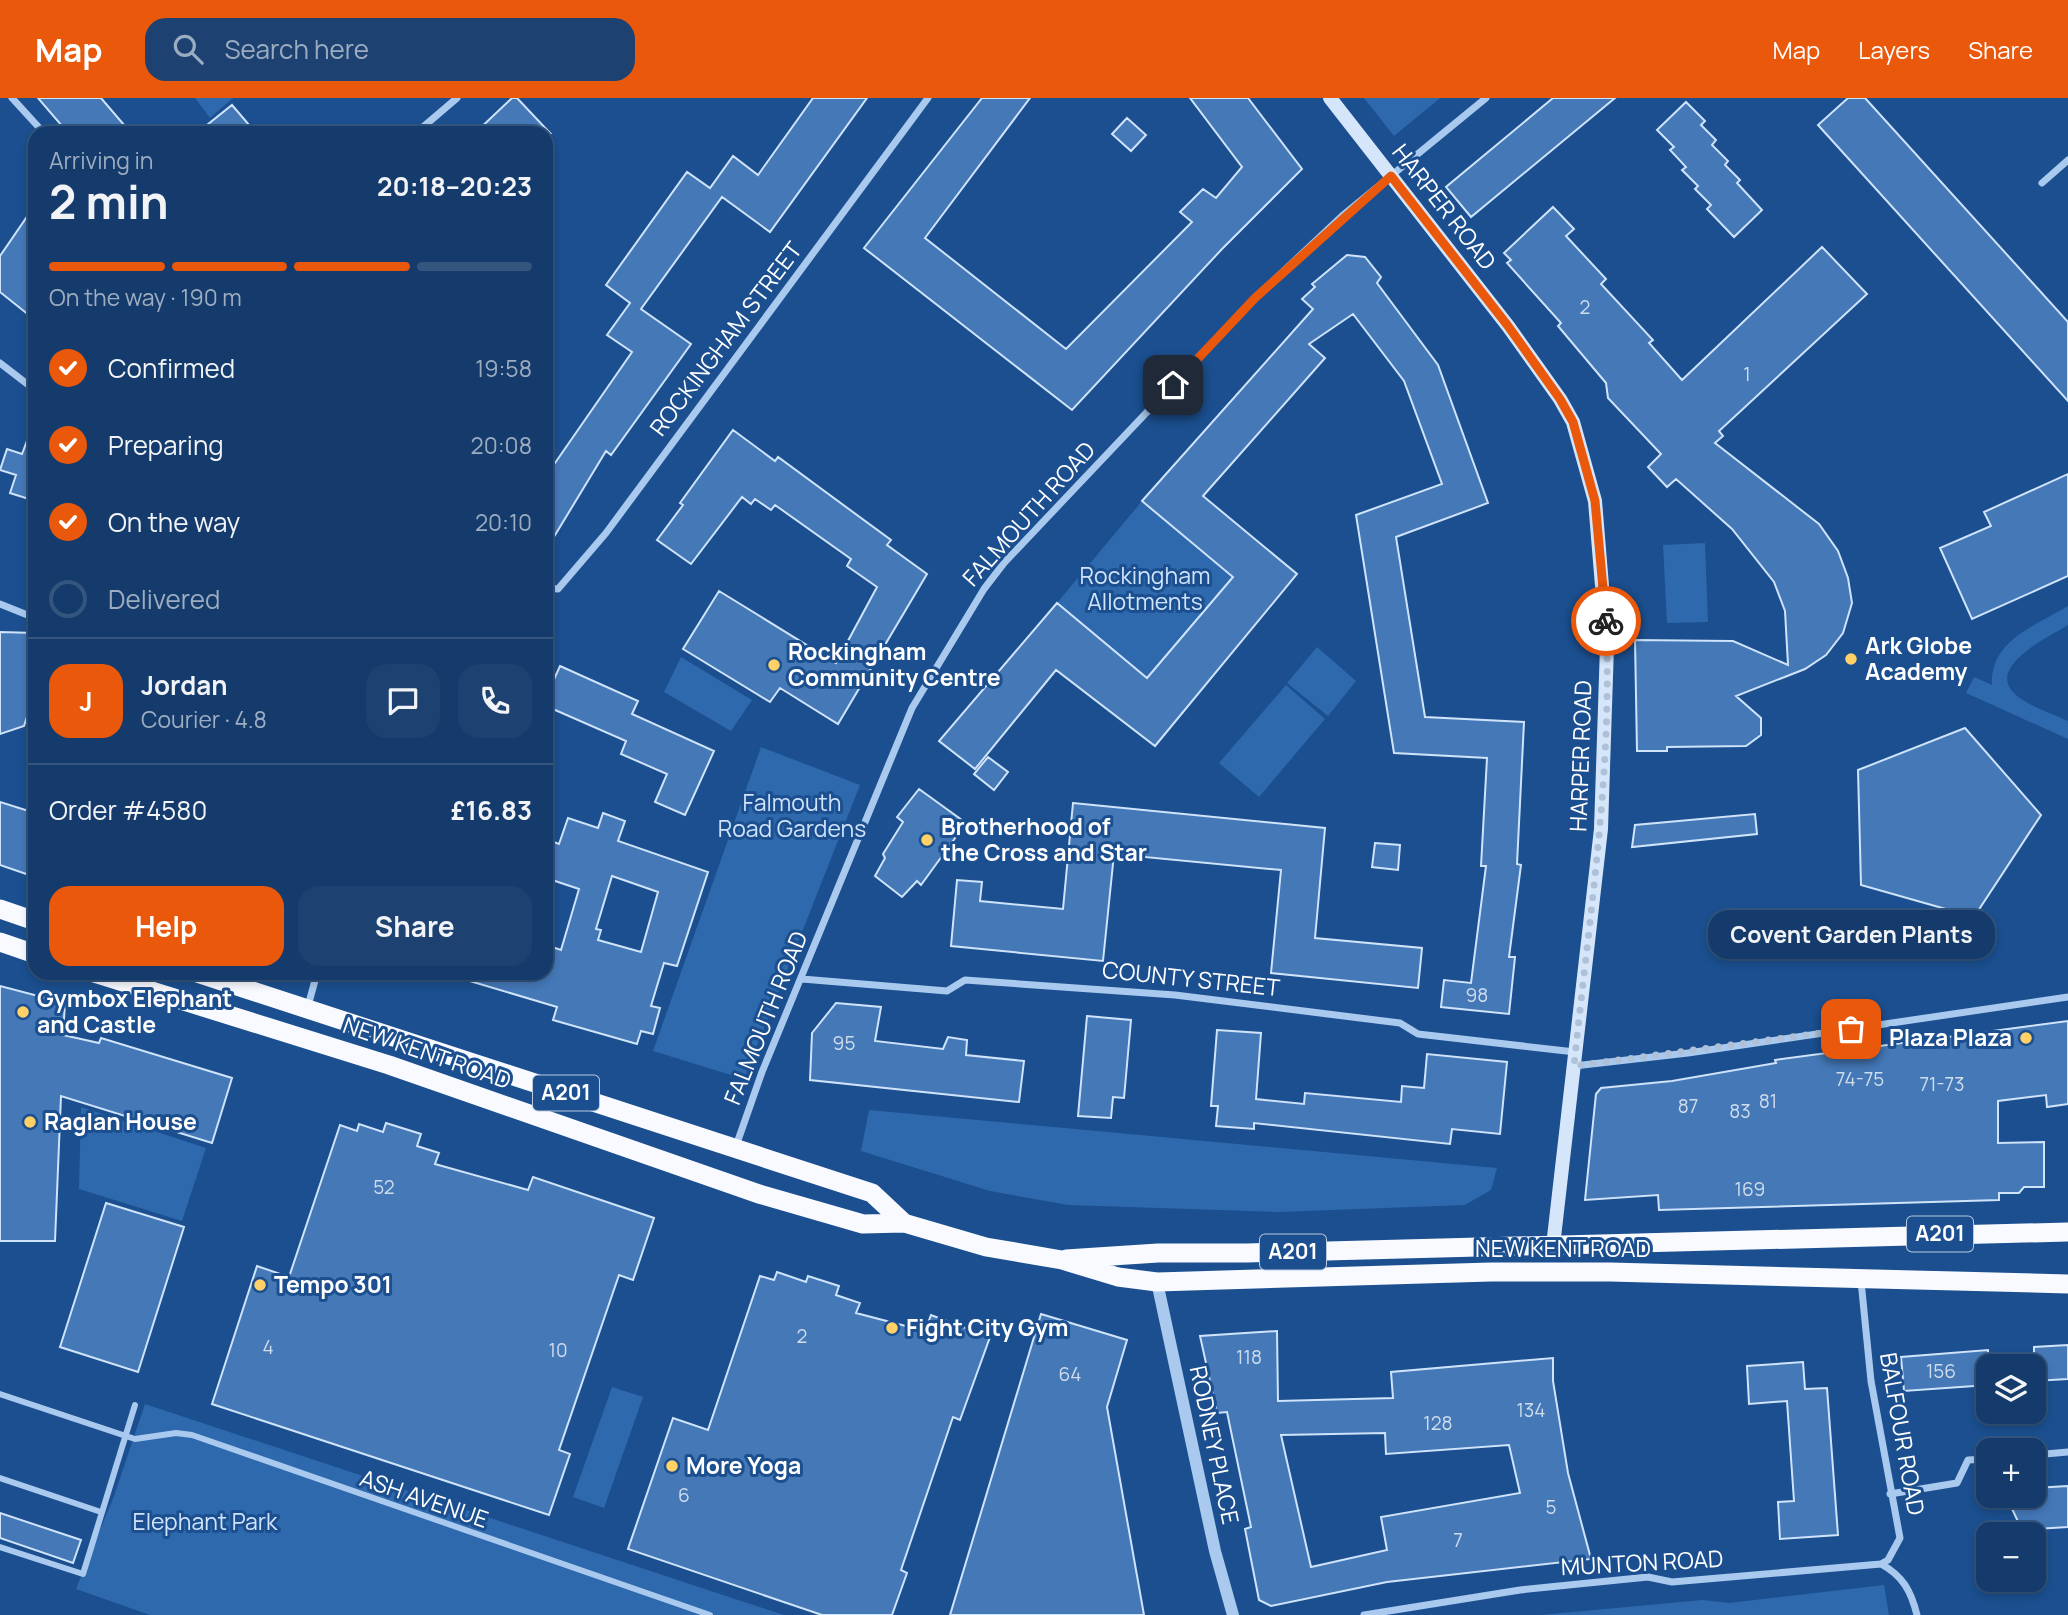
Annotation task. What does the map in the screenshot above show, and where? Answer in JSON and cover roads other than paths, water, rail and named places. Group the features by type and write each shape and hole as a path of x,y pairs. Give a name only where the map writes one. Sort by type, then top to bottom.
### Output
{"highway":[{"path":"0,909 28,919"},
{"path":"0,942 28,952"},
{"name":"NEW KENT ROAD","path":"116,980 389,1065 759,1194 863,1224 904,1223 986,1247 1062,1260 1118,1277 1157,1282 1492,1272 2068,1283"},
{"name":"NEW KENT ROAD","path":"219,980 734,1150 872,1192 904,1223"},
{"name":"NEW KENT ROAD","path":"1062,1260 1158,1252 1247,1254 2068,1232"}],"main road":[{"name":"HARPER ROAD","path":"1330,98 1508,326 1560,399 1573,422 1595,501 1604,587 1606,729 1599,858 1553,1246"}],"street":[{"path":"12,98 38,126"},
{"path":"423,126 457,98"},
{"name":"ROCKINGHAM STREET","path":"553,589 558,589 606,533 928,98"},
{"name":"FALMOUTH ROAD","path":"734,1150 762,1072 912,708 984,589 1004,564 1255,298 1391,176 1486,98"},
{"path":"2042,183 2068,160"},
{"path":"0,363 28,385"},
{"path":"0,604 28,615"},
{"name":"COUNTY STREET","path":"802,979 947,991 965,981 1175,995 1400,1023 1418,1034 1575,1059 1688,1053 2068,997"},
{"path":"308,1008 315,980"},
{"name":"BALFOUR ROAD","path":"1861,1279 1871,1381 1900,1538 1888,1560 1881,1564"},
{"name":"RODNEY PLACE","path":"1157,1282 1215,1550 1233,1615"},
{"name":"ASH AVENUE","path":"0,1394 135,1439 176,1433 192,1435 710,1615"},
{"path":"0,1547 83,1574 135,1405"},
{"path":"2046,1454 2068,1451"},
{"path":"1890,1494 1958,1483 1968,1460 1976,1459"},
{"path":"0,1478 101,1512"},
{"path":"1881,1564 1897,1573 1912,1593 1917,1615"},
{"name":"MUNTON ROAD","path":"1364,1615 1509,1592 1648,1577 1672,1582 1881,1564"}],"place":[{"name":"Ark Globe Academy","path":"1851,659"},
{"name":"Rockingham Community Centre","path":"774,665"},
{"name":"Brotherhood of the Cross and Star","path":"927,840"},
{"name":"Gymbox Elephant and Castle","path":"23,1012"},
{"name":"Covent Garden Plants","path":"1851,1029"},
{"name":"Plaza Plaza","path":"2026,1038"},
{"name":"Raglan House","path":"30,1122"},
{"name":"Tempo 301","path":"260,1285"},
{"name":"Fight City Gym","path":"892,1328"},
{"name":"More Yoga","path":"672,1466"}],"park label":[{"name":"Rockingham Allotments","path":"1145,589"},
{"name":"Falmouth Road Gardens","path":"792,816"},
{"name":"Elephant Park","path":"205,1522"}]}
